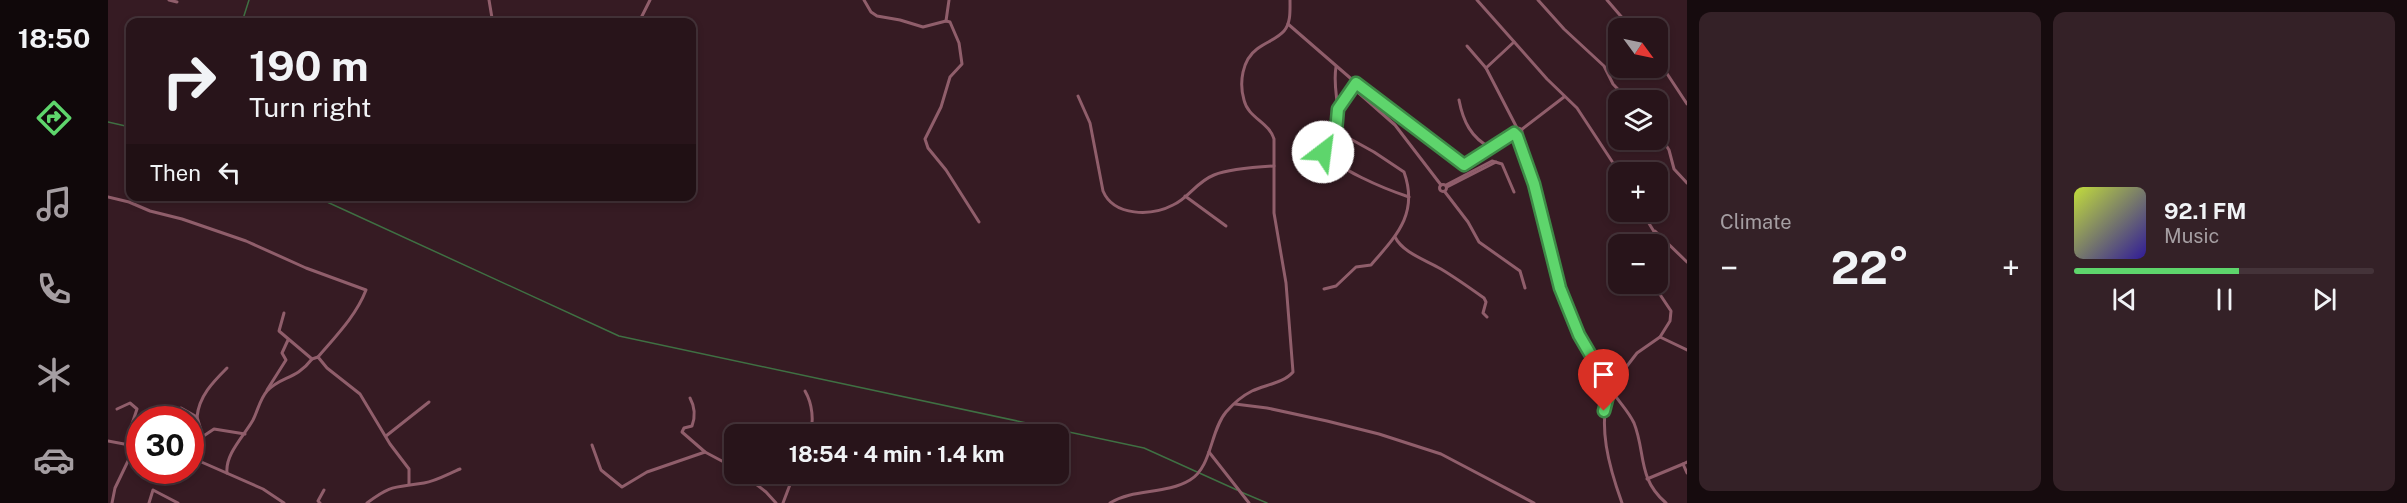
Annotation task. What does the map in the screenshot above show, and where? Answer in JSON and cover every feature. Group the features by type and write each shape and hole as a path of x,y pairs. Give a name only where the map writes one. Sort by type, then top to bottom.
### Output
{"street":[{"path":"169,0 177,2"},
{"path":"489,0 492,18"},
{"path":"641,18 650,0"},
{"path":"864,0 871,12 877,16 923,27 950,22 957,37 962,64 950,77 941,107 925,139 928,148 946,170 979,222"},
{"path":"946,21 949,0"},
{"path":"1110,503 1124,496 1157,492 1187,482 1198,474 1222,418 1235,404 1249,392 1277,382 1293,372 1286,283 1275,223 1273,134 1248,110 1244,102 1241,83 1245,68 1254,52 1284,32 1288,24 1290,0"},
{"path":"1477,0 1564,97 1577,108 1612,162"},
{"path":"1538,0 1564,29 1604,66 1619,90"},
{"path":"1607,0 1622,18"},
{"path":"1288,24 1356,83 1460,163 1468,164 1475,171"},
{"path":"1486,68 1514,42"},
{"path":"1467,46 1486,68 1519,129 1521,135 1515,135"},
{"path":"1336,67 1334,89 1338,109 1336,131 1323,149 1327,155 1348,169 1408,197"},
{"path":"1668,75 1687,104"},
{"path":"1338,109 1356,83"},
{"path":"1353,88 1395,125 1445,187 1479,242 1520,271 1525,288"},
{"path":"1078,96 1090,123 1103,191 1108,200 1121,208 1136,213 1172,206 1202,180 1218,173 1274,166"},
{"path":"1468,164 1515,135 1519,129 1564,97"},
{"path":"1459,100 1468,129 1475,138 1491,148"},
{"path":"1324,289 1336,286 1356,267 1369,267 1403,225 1408,197 1407,181 1402,171 1336,131"},
{"path":"1515,135 1534,184 1560,288 1579,335 1610,388 1633,420 1647,479 1653,491 1666,503"},
{"path":"1668,148 1674,169 1687,183"},
{"path":"1445,187 1492,161 1502,164 1514,192"},
{"path":"1445,187 1496,162"},
{"path":"1185,196 1226,226"},
{"path":"108,197 182,219 246,242 306,268 366,290 353,314 318,357 312,359 300,373 267,391"},
{"path":"1648,222 1655,234"},
{"path":"1652,228 1687,262"},
{"path":"1395,237 1398,243 1418,258 1442,269 1484,298 1486,302 1483,313 1487,317"},
{"path":"1622,503 1614,475 1604,411 1610,388 1637,353 1660,337 1672,316 1659,294"},
{"path":"284,313 279,332 312,359"},
{"path":"1660,337 1687,350"},
{"path":"227,473 234,448 245,434 286,360 282,353 288,340"},
{"path":"318,357 327,368 360,394 398,456 409,469 409,484"},
{"path":"199,406 207,390 227,368"},
{"path":"805,391 812,402 812,424"},
{"path":"690,398 694,406 694,420 692,426 684,428 682,432 705,452 724,462"},
{"path":"386,436 429,402"},
{"path":"117,409 130,403 134,406"},
{"path":"1235,404 1267,408 1379,434 1435,453 1486,476 1534,503"},
{"path":"204,437 214,429 245,434"},
{"path":"108,441 126,445"},
{"path":"592,445 601,470 624,487 647,472 705,452"},
{"path":"1209,452 1250,503"},
{"path":"204,463 263,489 284,503"},
{"path":"1647,479 1685,463 1687,473"},
{"path":"112,503 115,488 126,465"},
{"path":"367,503 384,490 398,484 426,483 460,469"},
{"path":"756,484 776,503"},
{"path":"783,503 790,484"},
{"path":"149,503 152,492 155,490 178,503"},
{"path":"320,503 318,501 324,490"}],"waterway":[{"path":"243,18 249,0"},
{"path":"108,122 126,126"},
{"path":"325,201 619,336 1144,448 1237,490"},
{"path":"1241,492 1267,503"}],"route":[{"path":"1323,152 1324,146 1336,131 1339,118 1338,109 1356,83 1464,165 1514,133 1534,184 1560,288 1579,335 1610,388 1604,411"}]}
